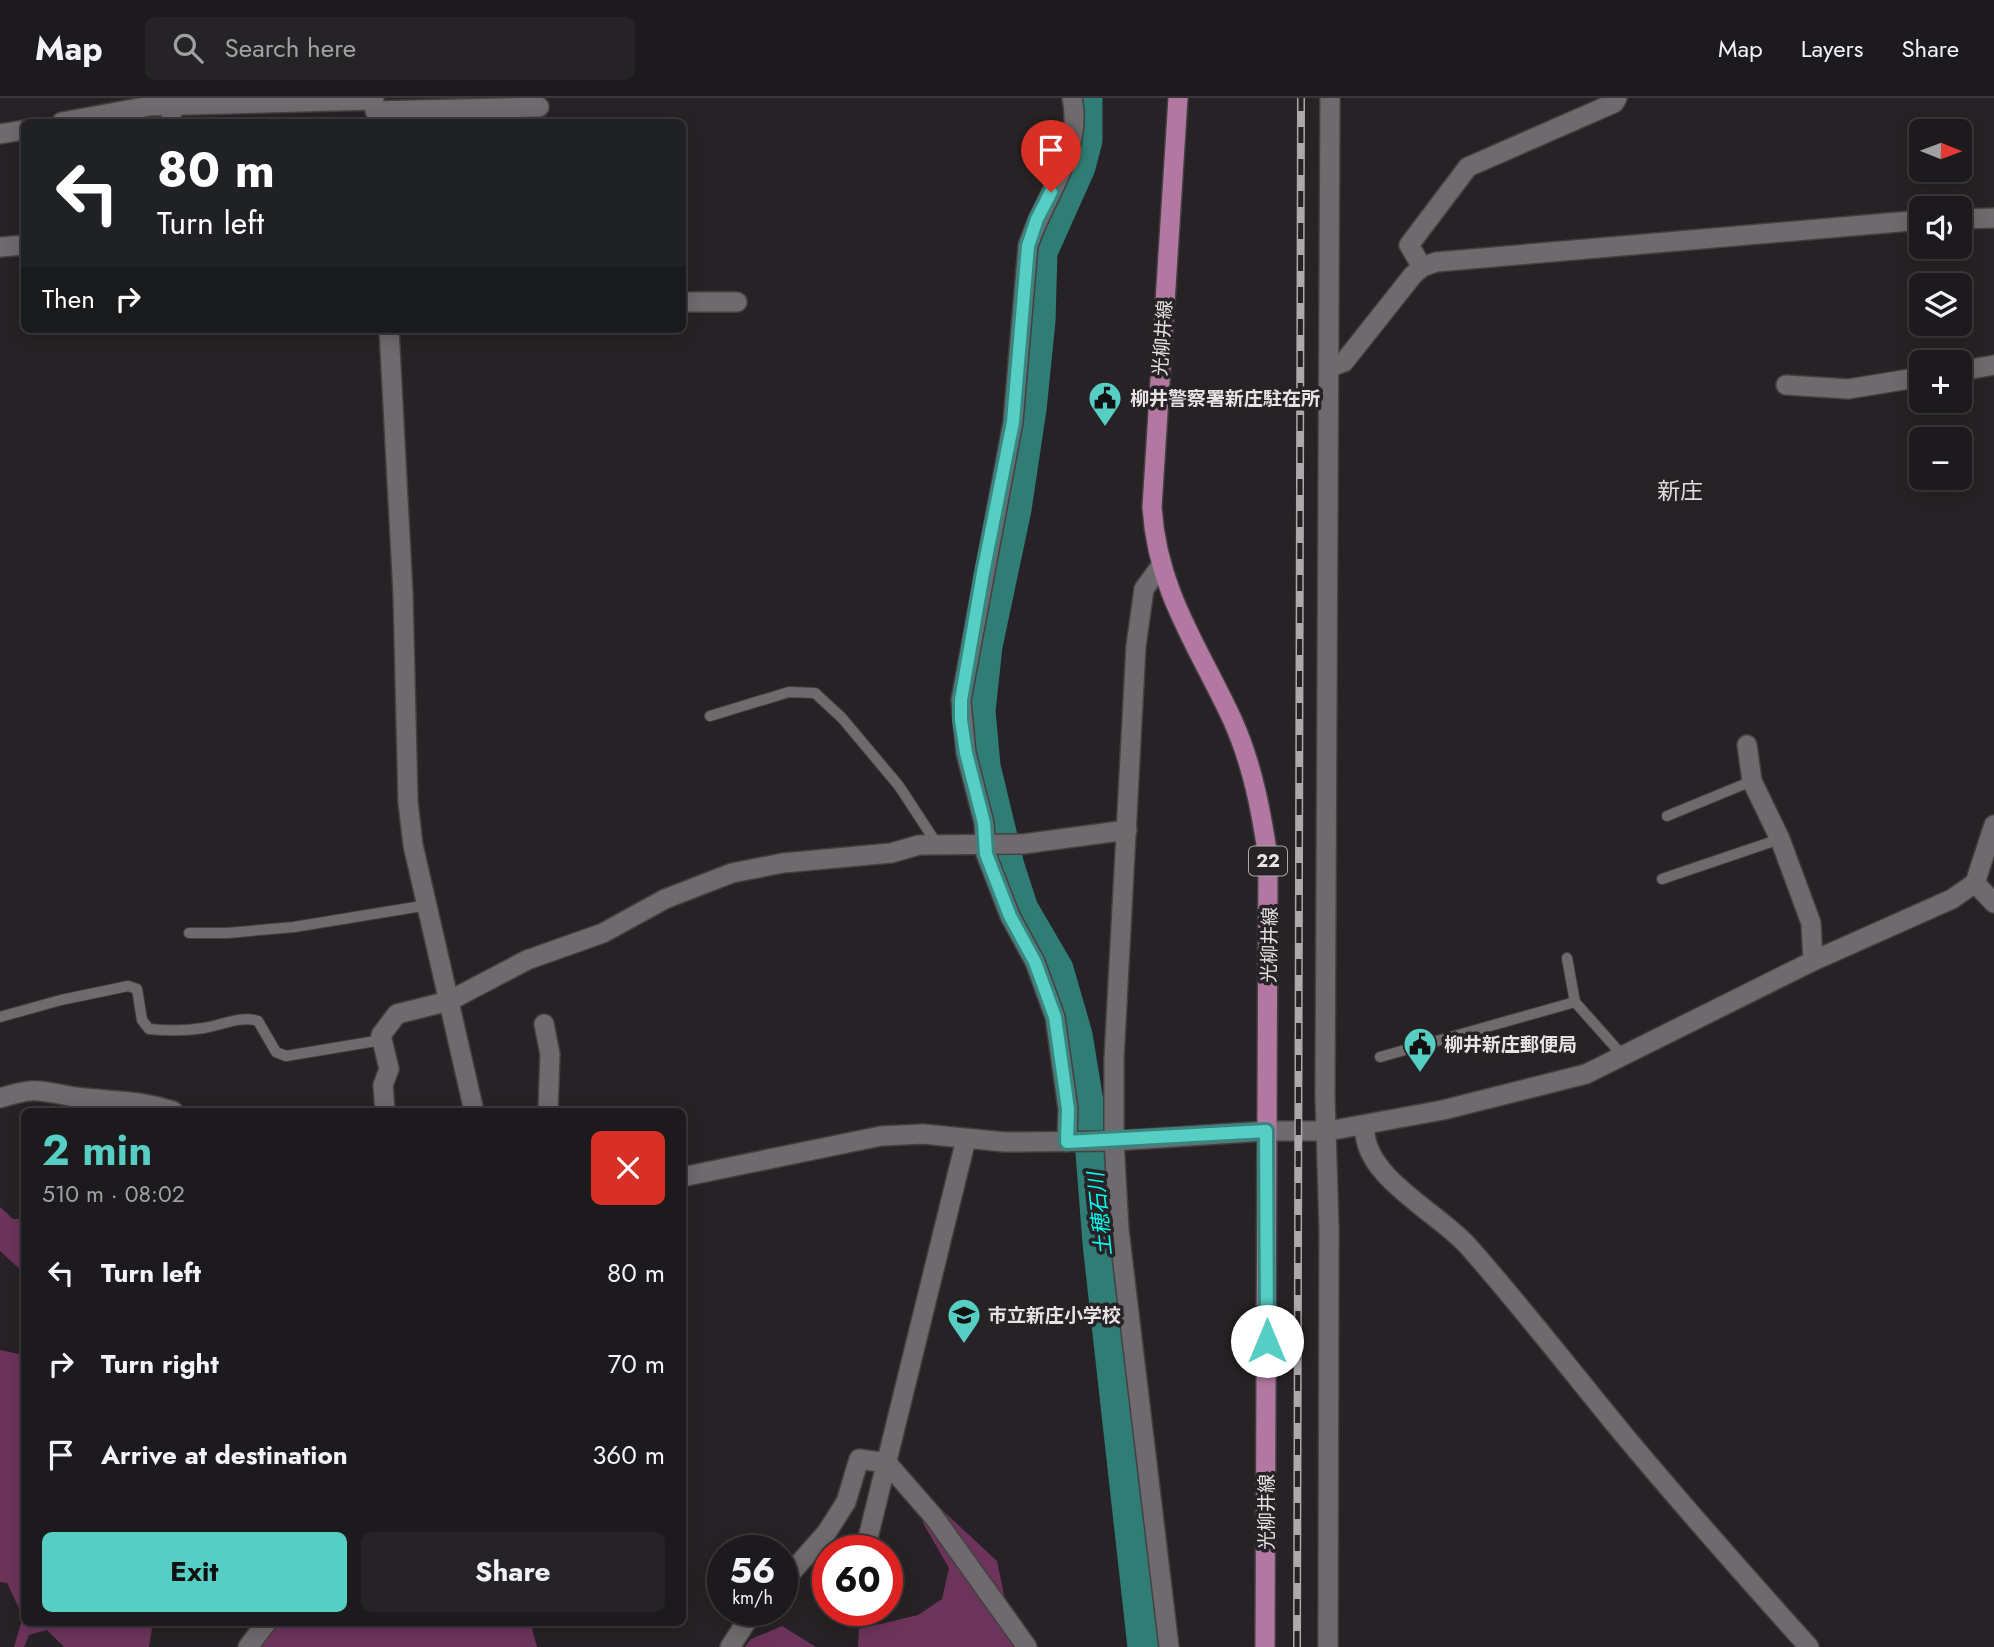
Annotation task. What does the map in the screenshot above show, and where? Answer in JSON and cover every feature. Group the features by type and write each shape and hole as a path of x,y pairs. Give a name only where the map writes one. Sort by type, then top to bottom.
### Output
{"main road":[{"name":"光柳井線","path":"1178,98 1153,470 1153,533 1170,596 1232,720 1260,806 1270,907 1266,1131 1265,1647"}],"street":[{"path":"1072,98 1073,135 1066,161 1037,219 1028,246 1013,422 961,700 966,753 988,846 1010,916 1035,962 1055,1017 1074,1141"},
{"path":"1328,1647 1326,626 1331,368 1330,98"},
{"path":"1422,267 1409,245 1468,167 1614,103 1617,98"},
{"path":"78,119 150,106 171,109 539,107"},
{"path":"0,134 21,130"},
{"path":"1972,219 1994,218"},
{"path":"1331,368 1344,362 1422,267 1460,259 1909,221"},
{"path":"0,247 21,245"},
{"path":"686,302 737,302"},
{"path":"389,333 403,594 408,802 412,845 473,1108"},
{"path":"1972,369 1994,365"},
{"path":"1786,385 1848,389 1909,379"},
{"path":"1160,567 1144,589 1136,646 1111,1141 1118,1230 1169,1647"},
{"path":"1747,745 1752,781 1780,839 1811,923 1813,961"},
{"path":"686,1176 881,1136 923,1134 966,1139 1111,1141 1266,1131 1328,1131 1365,1126 1562,1082 1623,1056 1813,961 1952,899 1975,883 1994,825"},
{"path":"385,1108 383,1085 389,1069 381,1035 397,1014 449,1002 527,960 603,933 665,900 732,873 783,863 891,853 937,844 1023,844 1127,830"},
{"path":"1975,883 1994,903"},
{"path":"544,1024 550,1054 548,1108"},
{"path":"0,1098 43,1089 76,1097 145,1102 164,1108"},
{"path":"1365,1126 1364,1136 1370,1156 1390,1181 1462,1239 1703,1530 1809,1647"},
{"path":"869,1535 966,1139"},
{"path":"798,1565 827,1532 846,1502 859,1459 887,1462 934,1517 1027,1647"},
{"path":"248,1647 264,1626"},
{"path":"730,1647 744,1626"}],"lane":[{"path":"710,716 789,692 815,693 842,718 898,786 937,844"},
{"path":"1667,816 1752,781"},
{"path":"1662,879 1780,839"},
{"path":"189,933 227,933 294,927 428,905"},
{"path":"1567,958 1575,1002 1623,1056"},
{"path":"0,1017 61,1000 128,986 138,989 142,1020 149,1029 168,1031 204,1028 250,1018 258,1021 276,1052 286,1056 299,1056 382,1040"},
{"path":"1380,1057 1575,1002"}],"shaded area":[{"path":"0,1207 13,1219 21,1219 21,1270 0,1251"},
{"path":"0,1350 21,1354 21,1613 7,1583 0,1582"},
{"path":"927,1502 940,1508 997,1561 1015,1647 858,1647 859,1629 872,1626 903,1626 903,1619 918,1615 942,1599 949,1568 923,1523"},
{"path":"21,1624 21,1626 152,1626 149,1647 64,1647 47,1630 29,1635 24,1647 14,1647"},
{"path":"256,1626 531,1626 537,1647 257,1647 261,1640"},
{"path":"782,1626 816,1647 745,1647 751,1639"}],"waterway":[{"name":"土穂石川","path":"1086,98 1086,140 1079,167 1041,252 1039,321 1030,409 1015,509 986,646 979,711 984,766 1008,866 1022,909 1057,969 1076,1035 1089,1114 1099,1243 1144,1647"}],"railway":[{"path":"1297,1647 1301,98"}],"place":[{"name":"柳井警察署新庄駐在所","path":"1105,428"},
{"name":"柳井新庄郵便局","path":"1420,1074"},
{"name":"市立新庄小学校","path":"964,1345"}],"district":[{"name":"新庄","path":"1680,491"}],"route":[{"path":"1051,192 1037,219 1028,246 1013,422 961,700 966,753 984,823 986,854 1010,916 1035,962 1055,1017 1068,1109 1067,1142 1266,1131 1267,1341"}]}
